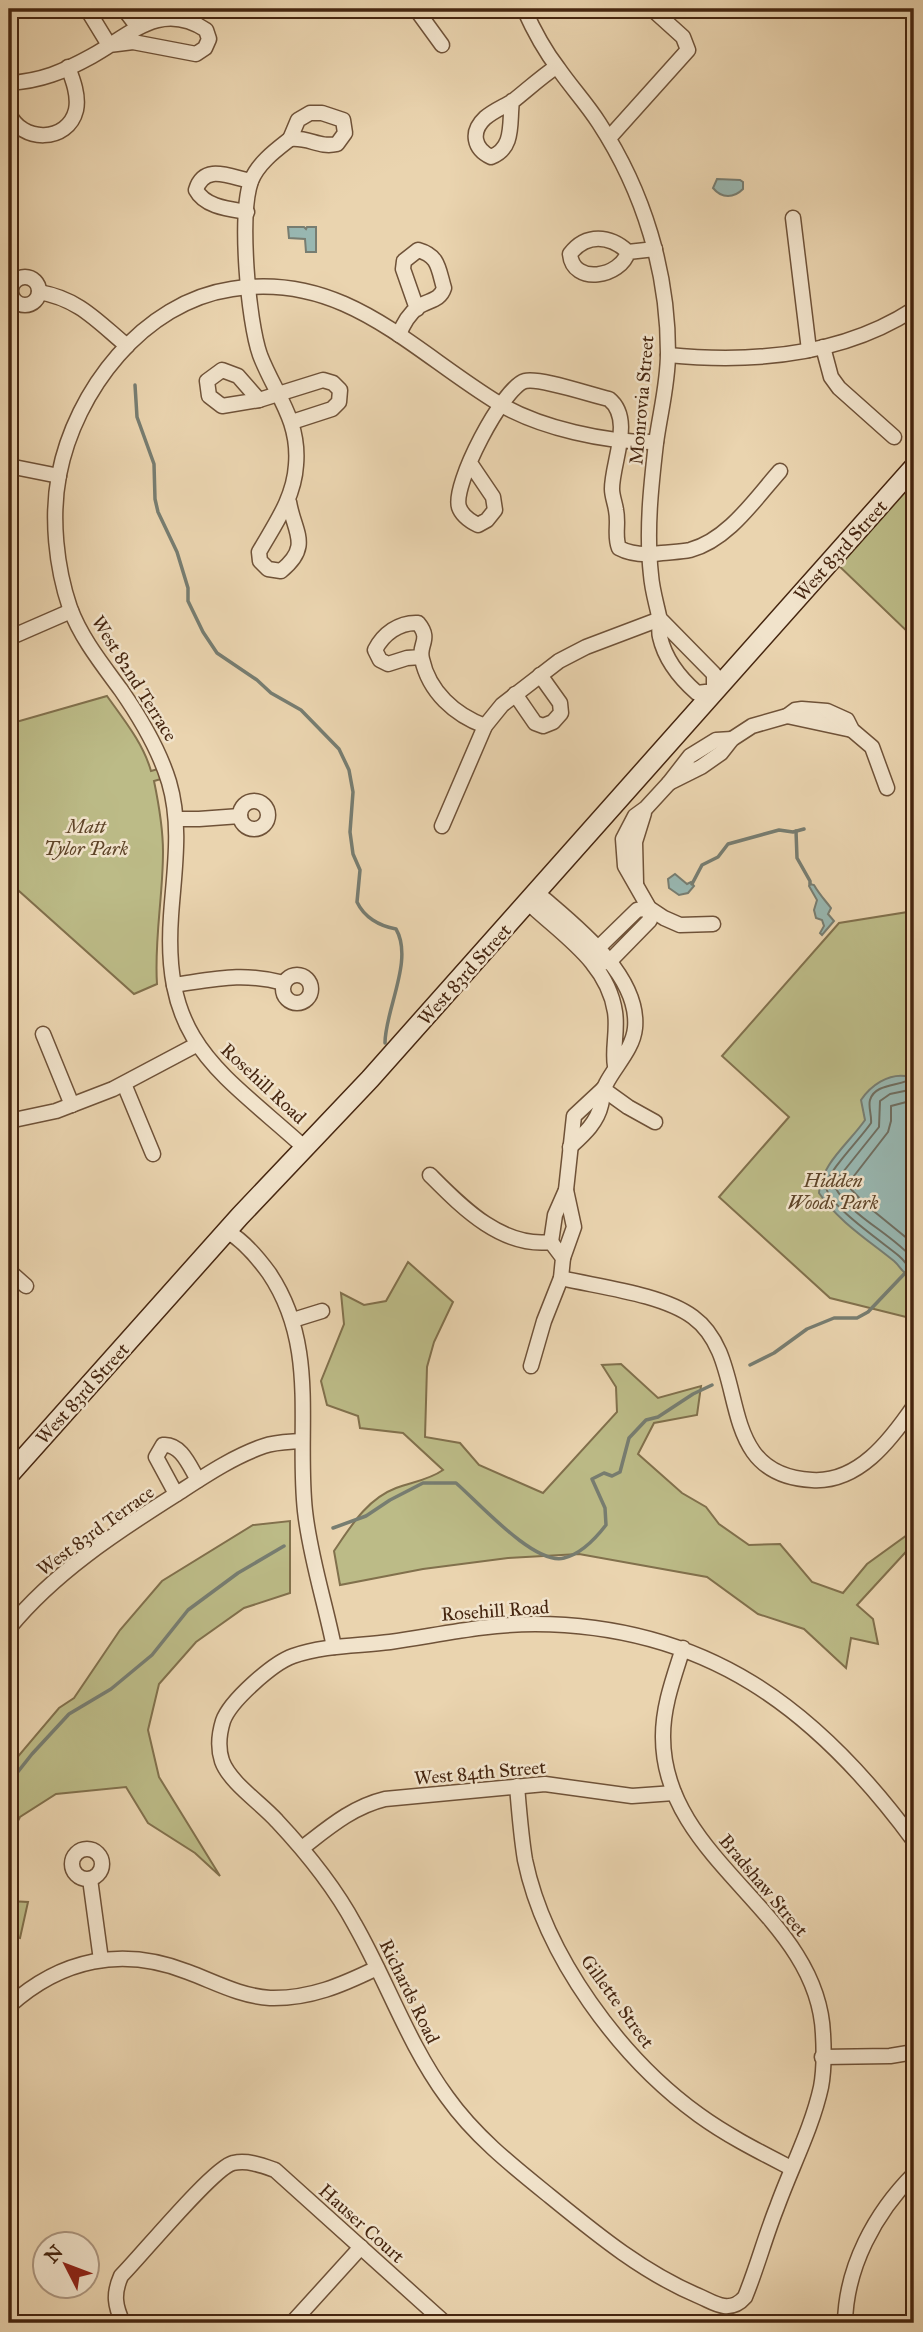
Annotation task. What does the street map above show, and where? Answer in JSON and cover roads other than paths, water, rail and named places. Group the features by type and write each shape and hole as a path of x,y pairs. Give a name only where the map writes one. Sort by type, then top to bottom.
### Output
{"street":[{"path":"87,9 109,45"},
{"path":"124,9 137,26"},
{"name":"Monrovia Street","path":"524,9 556,66 608,138 635,189 655,249 663,288 668,355 656,442 650,515 649,554 660,620 659,636 680,677 697,693 714,691"},
{"path":"608,138 688,50 683,37 652,9"},
{"path":"418,10 442,45"},
{"path":"9,83 41,80 109,45 137,26 155,21 177,19 195,23 206,30 209,39 205,48 196,54 133,42 109,45"},
{"path":"512,101 556,66"},
{"path":"9,113 20,128 32,135 54,134 64,128 76,110 75,90 68,67"},
{"path":"289,502 296,467 292,422 261,356 253,332 248,287 247,212 251,181 274,151 290,139"},
{"path":"247,212 220,207 200,198 196,190 205,175 215,173 251,181"},
{"path":"793,218 816,348 839,388 894,437"},
{"path":"628,252 655,249"},
{"name":"West 82nd Terrace","path":"196,1045 181,1015 171,968 177,819 161,758 148,732 99,661 71,611 57,549 59,475 86,401 110,364 127,346 164,316 198,298 248,287 293,287 346,303 399,335 501,404 555,427 619,439 656,442"},
{"path":"38,292 72,301 127,346"},
{"path":"399,335 416,309"},
{"path":"668,355 757,357 816,348 912,313"},
{"path":"259,400 323,380 333,383 340,390 339,402 332,409 292,422"},
{"path":"470,463 501,404 517,384 535,380 609,399 620,414 612,489 617,524 615,539 619,548 628,553 649,554 687,551 713,539 728,528 780,471"},
{"path":"9,466 59,475"},
{"name":"West 83rd Street","path":"9,1475 240,1216 379,1069 532,899 566,857 914,467"},
{"path":"9,638 71,611"},
{"path":"442,826 485,726 515,694 586,647 660,620 714,674 714,691"},
{"path":"421,657 436,691 446,702 466,717 485,726"},
{"path":"515,694 535,723 543,726 553,722 561,713 560,703 540,675"},
{"path":"594,963 609,962 650,920 649,908 636,883 635,842 646,808 669,783 701,767 721,753 732,739 752,726 787,716 852,730 872,747 887,788"},
{"path":"177,819 240,816"},
{"path":"531,1366 544,1321 561,1278 563,1258 574,1227 566,1190 570,1147 595,1121 603,1089 615,1066 627,1052 635,1028 633,1008 626,988 598,948 542,897 532,899 534,908 594,963 603,977 615,1010 615,1066"},
{"path":"594,963 598,948 637,910 649,908 680,925 713,924"},
{"path":"174,985 241,976 284,983"},
{"path":"43,1034 72,1105"},
{"name":"Rosehill Road","path":"9,1121 72,1105 124,1084 196,1045 215,1068 305,1148"},
{"path":"124,1084 153,1154"},
{"path":"603,1089 655,1122"},
{"path":"430,1175 485,1224 519,1239 551,1242"},
{"path":"563,1258 551,1242 555,1215 566,1190"},
{"path":"228,1232 237,1237 263,1265 277,1286 293,1320 303,1373 301,1441 305,1514 334,1647"},
{"path":"9,1271 26,1286"},
{"path":"561,1278 668,1303 693,1317 708,1331 720,1350 743,1436 754,1453 768,1466 784,1475 820,1481 838,1478 855,1470 870,1459 914,1406"},
{"path":"293,1320 322,1311"},
{"name":"West 83rd Terrace","path":"9,1629 45,1590 86,1555 176,1494 246,1453 267,1445 301,1441"},
{"name":"West 83rd Terrace","path":"176,1494 156,1457 163,1445 177,1447 198,1480"},
{"name":"Rosehill Road","path":"334,1647 401,1640 465,1629 572,1624 613,1629 683,1648 733,1670 808,1722 854,1767 914,1841"},
{"name":"Richards Road","path":"334,1647 290,1656 277,1663 234,1704 224,1719 219,1744 222,1762 229,1774 302,1848 339,1898 423,2060 447,2098 471,2128 497,2153 606,2242 639,2265 688,2292 722,2306 738,2305"},
{"name":"Bradshaw Street","path":"683,1648 665,1710 663,1737 667,1773 674,1793 690,1825 785,1937 801,1963 821,2016 821,2084 816,2107 791,2168 751,2283 738,2305"},
{"name":"West 84th Street","path":"302,1848 351,1812 368,1803 385,1799 545,1784 576,1786 632,1796 674,1793"},
{"name":"Gillette Street","path":"517,1786 526,1860 535,1895 548,1930 591,2003 643,2066 669,2092 736,2139 791,2168"},
{"path":"90,1879 101,1960"},
{"path":"9,2006 44,1979 76,1965 101,1960 126,1958 162,1963 241,1993 267,1998 315,1994 340,1986 377,1968"},
{"path":"822,2057 890,2056 914,2052"},
{"name":"Hauser Court","path":"123,2323 116,2308 114,2292 121,2276 211,2177 229,2164 248,2161 275,2170 444,2323"},
{"path":"845,2323 853,2274 865,2241 901,2187 914,2174"},
{"path":"292,2323 361,2247"}],"water":[{"path":"717,179 740,180 743,182 743,189 732,196 724,196 713,188"},
{"path":"288,227 316,227 316,252 306,252 305,239 289,238"},
{"path":"675,874 694,886 688,893 679,895 669,888 668,879"},
{"path":"810,884 814,885 831,908 828,914 834,921 822,935 820,933 824,926 822,920 816,918 814,910 817,900"},
{"path":"914,1068 914,1279 844,1221 819,1193 824,1173 830,1163 865,1120 861,1100 875,1085 892,1077 905,1076"}],"waterway":[{"path":"135,385 137,417 154,464 158,512 177,552 188,588 188,601 203,632 217,653 257,680 271,693 301,710 339,749 349,770 353,792 350,832 353,854 360,870 357,902 373,920 396,929 401,941 400,970 385,1043"},
{"path":"692,884 702,865 718,857 728,844 779,830 793,832 804,829"},
{"path":"796,831 797,858 810,884"},
{"path":"750,1365 774,1353 807,1329 834,1318 857,1318 868,1312 907,1271"},
{"path":"333,1528 366,1516 423,1483 456,1483 523,1543 552,1558 570,1556 588,1545 606,1525 605,1508 592,1479 604,1473 612,1476 620,1472 629,1438 646,1420 658,1417 712,1385"},
{"path":"9,1783 69,1714 111,1689 152,1655 188,1610 238,1573 284,1546"}],"park label":[{"name":"Matt Tylor Park","path":"86,837"},
{"name":"Hidden Woods Park","path":"833,1191"}]}
